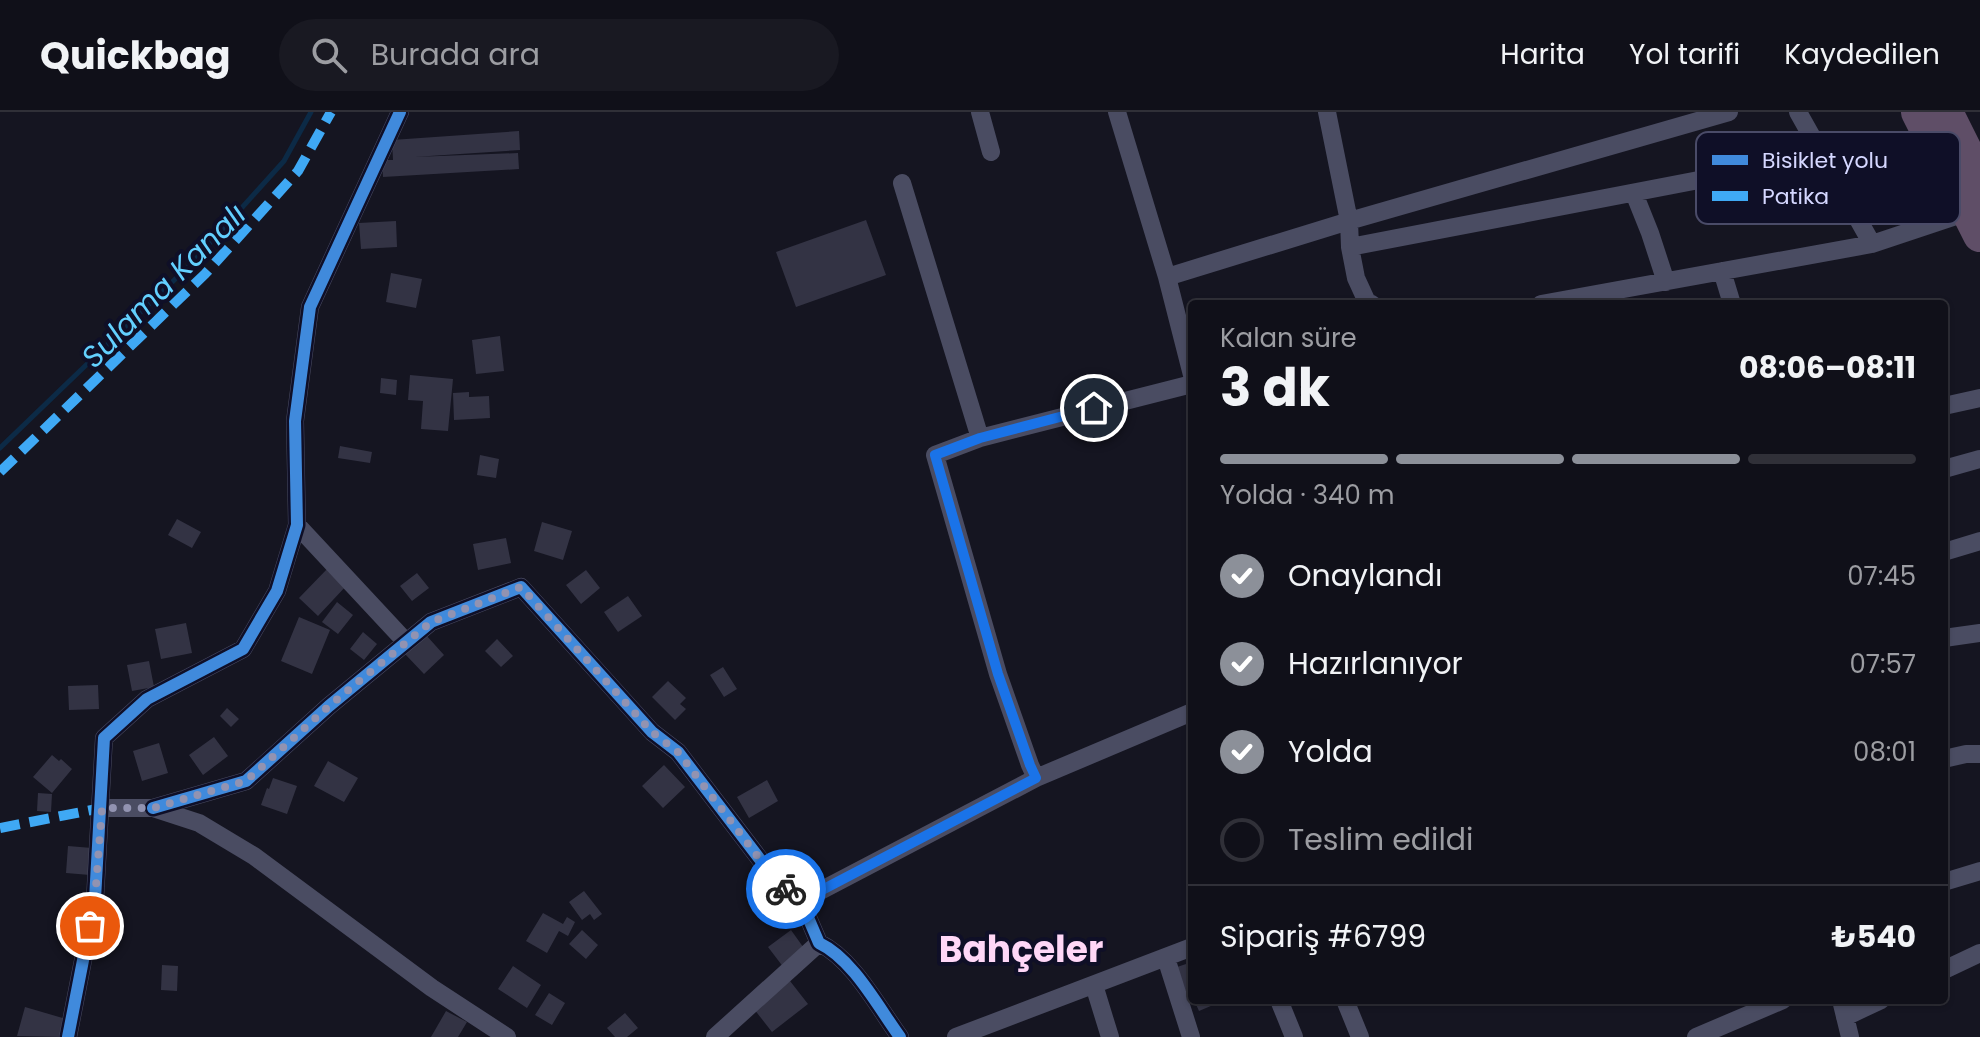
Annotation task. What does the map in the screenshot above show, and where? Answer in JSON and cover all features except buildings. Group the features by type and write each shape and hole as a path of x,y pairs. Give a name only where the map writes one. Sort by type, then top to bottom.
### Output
{"highway":[{"path":"1918,112 1928,132"},
{"path":"1946,112 1956,132"},
{"path":"1960,140 1980,180"},
{"path":"1960,195 1974,223"}],"street":[{"path":"68,1037 95,899 104,738 147,699 243,649 277,591 297,525 295,421 310,307 400,112"},
{"path":"980,112 991,152"},
{"path":"1117,112 1167,277 1188,359"},
{"path":"1327,112 1349,221 1356,278 1366,300"},
{"path":"1167,277 1349,221 1729,112"},
{"path":"1798,112 1810,132"},
{"path":"1350,247 1696,181"},
{"path":"902,183 980,438"},
{"path":"1634,193 1666,282"},
{"path":"1563,300 1974,223"},
{"path":"1861,224 1872,244"},
{"path":"1722,271 1731,300"},
{"path":"1646,285 1651,300"},
{"path":"1036,778 998,674 935,455 980,438 1188,385"},
{"path":"1948,405 1980,398"},
{"path":"1948,468 1980,459"},
{"path":"297,525 406,642"},
{"path":"1948,551 1980,541"},
{"path":"102,808 153,808 246,781 329,706 431,622 521,587 652,732 678,752 778,883 801,901 819,943 829,947 855,972 900,1037"},
{"path":"1948,637 1980,633"},
{"path":"801,901 1036,778 1188,714"},
{"path":"1948,758 1980,754"},
{"path":"153,808 199,823 254,856 432,988 507,1037"},
{"path":"1948,881 1980,871"},
{"path":"715,1037 819,943"},
{"path":"956,1037 1188,949"},
{"path":"1948,968 1980,953"},
{"path":"1166,958 1191,1037"},
{"path":"1094,985 1110,1037"},
{"path":"1281,1004 1294,1037"},
{"path":"1347,1004 1360,1037"},
{"path":"1696,1037 1774,1004"},
{"path":"1843,1008 1850,1037"}],"waterway":[{"name":"Sulama Kanalı","path":"0,448 193,262 284,161 311,112"}],"marked path":[{"path":"0,472 205,274 298,171 331,112"},
{"path":"0,828 102,808"}],"cycle path":[{"path":"68,1037 95,899 104,738 147,699 243,649 277,591 297,525 295,421 310,307 400,112"},
{"path":"153,808 246,781 329,706 431,622 521,587 652,732 678,752 778,883 801,901 819,943 854,972 900,1037"}],"way so far":[{"path":"90,926 102,808 153,808 246,781 329,706 431,622 521,587 652,732 678,752 778,883 786,889"}],"district":[{"name":"Bahçeler","path":"1021,949"}],"route":[{"path":"786,889 801,901 1036,778 998,674 935,455 980,438 1094,408"}]}
